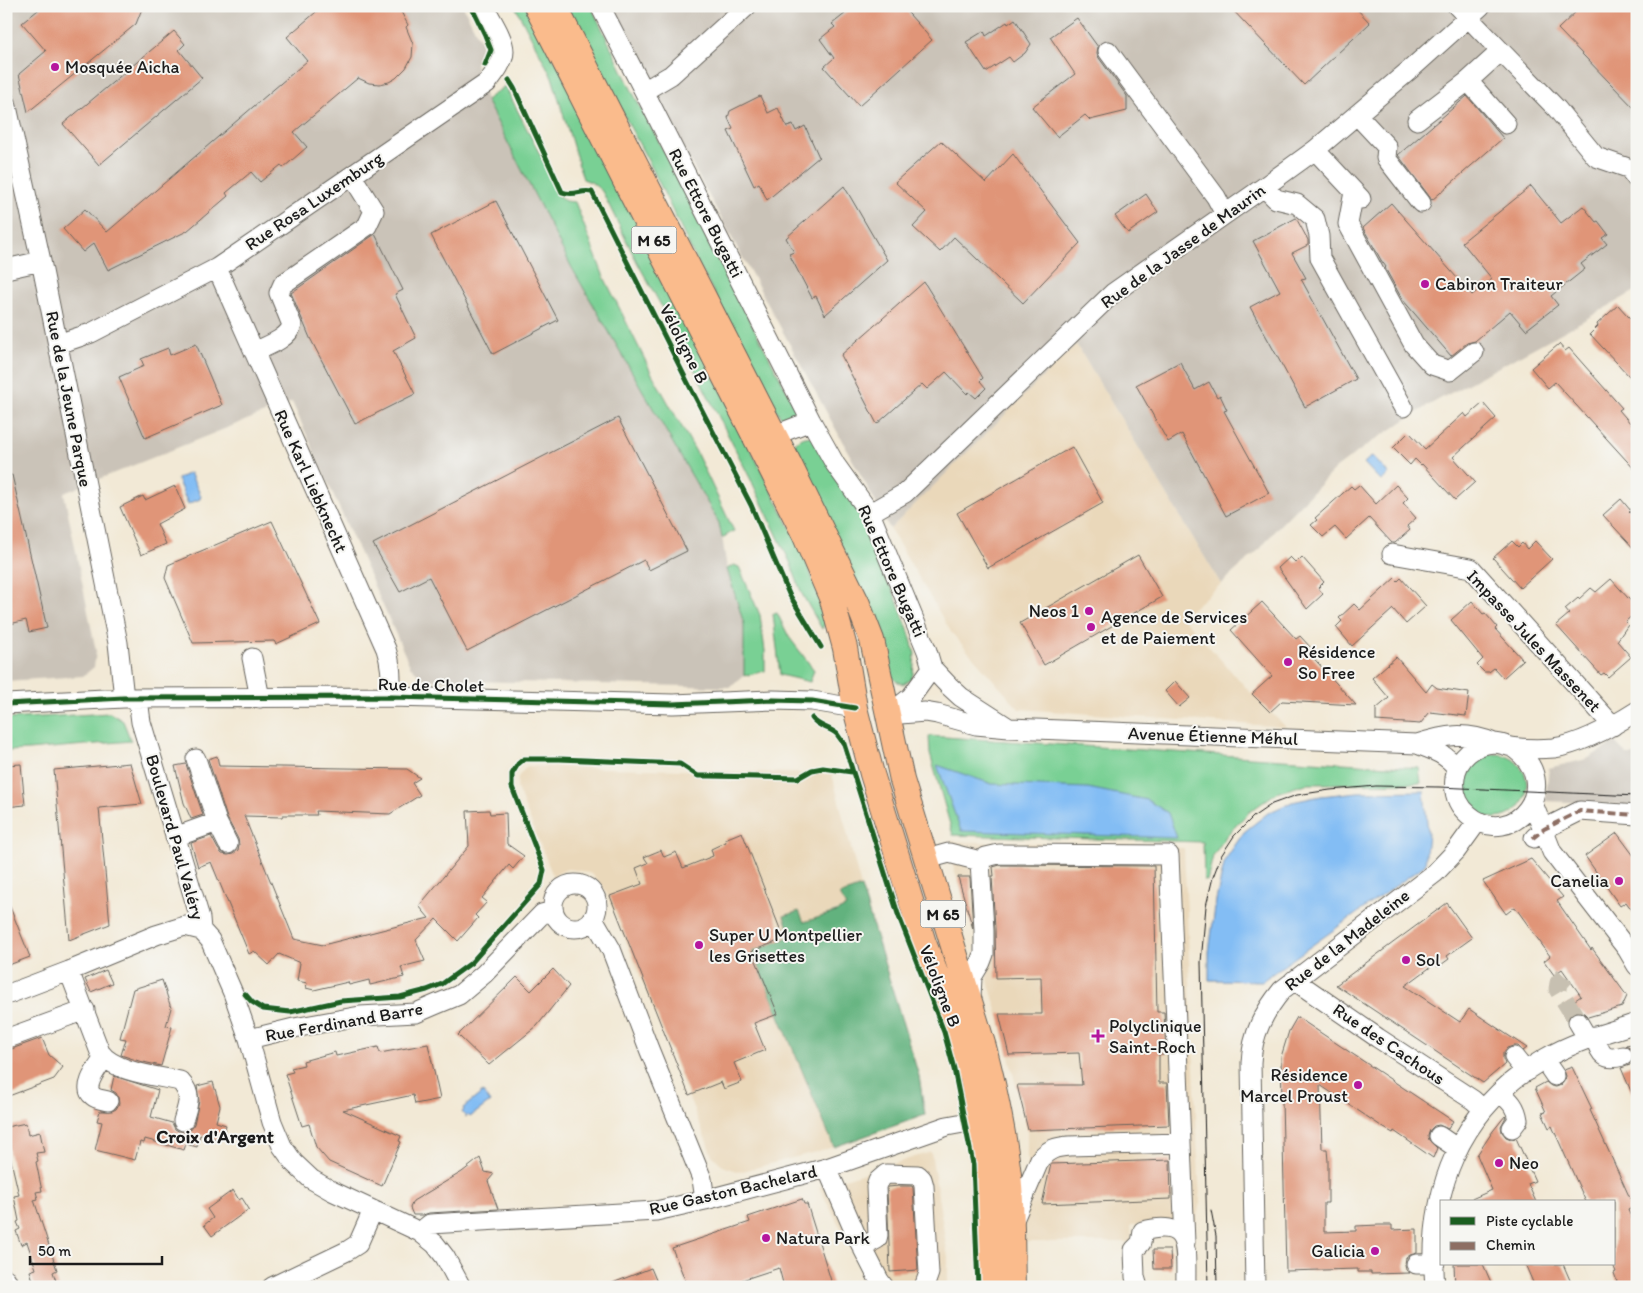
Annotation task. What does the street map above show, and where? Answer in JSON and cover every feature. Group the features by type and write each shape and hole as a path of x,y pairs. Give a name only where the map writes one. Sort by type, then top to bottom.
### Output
{"main road":[{"name":"M 65","path":"536,6 804,534 832,600 848,660 855,708 872,774 921,933 958,1031 972,1077 988,1174 992,1287"},
{"name":"M 65","path":"555,6 775,435 858,604 872,640 902,780 984,1047 1001,1125 1009,1176 1013,1287"},
{"name":"M 65","path":"773,474 775,435"},
{"path":"855,708 888,715"}],"street":[{"name":"Rue Rosa Luxemburg","path":"58,344 91,333 217,268 488,83 503,58 504,50 484,6"},
{"name":"Rue Ettore Bugatti","path":"600,6 811,421 840,471 870,513 932,668"},
{"path":"644,91 671,75 747,6"},
{"path":"1469,10 1500,52 1557,110 1596,157 1628,168 1637,179"},
{"name":"Rue de la Jasse de Maurin","path":"870,513 905,493 1113,293 1315,150 1357,116 1469,10"},
{"path":"1108,51 1216,197 1225,214"},
{"path":"1416,120 1468,81 1500,52"},
{"path":"1468,81 1506,124"},
{"name":"Rue de la Jeune Parque","path":"6,102 41,261 131,699"},
{"path":"1357,116 1386,147 1386,158 1421,202"},
{"path":"1315,150 1357,196 1348,224 1414,345 1432,365 1450,371 1474,352"},
{"path":"254,352 286,335 291,329 292,325 280,293 283,284 367,226 374,211 352,176"},
{"path":"1264,187 1276,198 1297,204 1315,219 1319,236 1320,258 1403,407"},
{"path":"6,269 41,261"},
{"name":"Rue Karl Liebknecht","path":"217,268 391,661 392,697"},
{"path":"775,435 811,421"},
{"name":"Impasse Jules Massenet","path":"1392,554 1471,568 1613,726"},
{"path":"252,658 260,698"},
{"path":"888,715 911,697 932,668 961,697 1009,728"},
{"name":"Rue de Cholet","path":"6,704 131,699 392,697 674,704 812,700 855,708"},
{"name":"Boulevard Paul Valéry","path":"131,699 141,722 174,837 200,918 201,930 210,940 233,992 250,1038 272,1122 282,1146 294,1163 311,1179 332,1191 420,1232 435,1244 445,1257 461,1287"},
{"name":"Avenue Étienne Méhul","path":"888,715 925,712 976,725 1009,728 1417,744 1439,752 1451,760 1457,768 1463,758 1472,750 1482,745 1555,748 1613,726 1637,711"},
{"name":"Avenue Étienne Méhul","path":"1417,744 1445,736 1463,735 1480,738 1503,745 1522,754 1530,763 1534,774"},
{"path":"1457,768 1454,788 1456,799 1463,810 1477,822 1496,826 1508,823 1527,810 1536,791 1534,774 1555,748"},
{"path":"196,759 217,822 228,844"},
{"path":"1532,801 1538,834 1637,966"},
{"path":"1508,823 1538,834 1580,811 1637,815"},
{"path":"174,837 217,822"},
{"name":"Rue de la Madeleine","path":"1255,1287 1252,1056 1259,1024 1268,1006 1282,990 1435,873 1456,851 1477,822"},
{"path":"927,860 949,853 980,861"},
{"path":"980,861 986,856 1000,854 1169,855 1186,1287"},
{"path":"972,1010 970,984 984,954 980,861"},
{"path":"570,885 581,885 591,892 595,898 596,912 593,918 582,927 567,927 556,918 554,899 560,890 570,885"},
{"name":"Rue Ferdinand Barre","path":"250,1038 360,1016 416,1013 459,995 484,974 542,914 554,911"},
{"path":"593,918 611,949 648,1049 702,1180 705,1200"},
{"path":"6,995 164,932 185,926 201,930"},
{"path":"69,971 104,1058 117,1066 180,1081 187,1088 189,1100 183,1121"},
{"name":"Rue des Cachous","path":"1294,980 1378,1038 1474,1100 1483,1109"},
{"path":"12,1037 85,1010"},
{"path":"1578,1022 1605,1058 1612,1059 1623,1056"},
{"path":"1436,1287 1426,1263 1435,1235 1438,1206 1450,1167 1458,1149 1483,1109 1500,1092 1544,1060 1591,1037 1637,1023"},
{"path":"1514,1057 1526,1072"},
{"path":"104,1058 88,1086 92,1096 108,1101"},
{"path":"1544,1060 1555,1076"},
{"path":"1500,1092 1513,1104 1517,1112 1518,1120 1512,1128"},
{"name":"Rue Gaston Bachelard","path":"420,1232 430,1224 656,1211 826,1168 947,1126 980,1120"},
{"path":"1439,1136 1458,1149"},
{"path":"1012,1223 1040,1159 1048,1150 1063,1146 1181,1144"},
{"path":"826,1168 862,1247 884,1287"},
{"path":"862,1247 877,1239 878,1235 876,1187 878,1181 886,1174 918,1175 922,1179 924,1186 929,1273 924,1287"},
{"path":"272,1287 358,1244 373,1210"},
{"path":"1139,1287 1135,1278 1134,1250 1140,1244 1143,1231 1157,1228 1173,1229 1181,1236 1185,1243"},
{"path":"6,1279 9,1287"}],"shaded area":[{"path":"6,6 463,6 482,44 475,64 486,100 572,268 720,523 727,569 744,624 744,676 729,687 425,680 410,666 292,402 64,493 96,651 94,667 83,676 6,681"},
{"path":"606,6 1637,6 1637,290 1427,406 1370,443 1335,469 1276,529 1261,548 1221,584 1076,344 890,529"},
{"path":"1076,344 1221,584 1182,617 1252,694 1286,727 1019,709 951,632 890,529"},
{"path":"1615,742 1627,755 1637,755 1637,805 1545,801 1549,768 1587,759"},
{"path":"527,766 832,774 861,887 839,895 846,907 803,923 784,917 792,937 752,952 834,1147 739,1172 723,1166 712,1155 604,887 592,874 577,870 567,869 553,876 517,788 518,777"},
{"name":"Polyclinique Saint-Roch","path":"950,841 1184,848 1200,1204 1195,1224 1131,1225 1132,1242 1023,1242 1027,1130 999,1017 988,981 986,931 973,930 949,853"},
{"path":"931,1152 948,1257 948,1287 872,1287 819,1187"}],"green space":[{"path":"515,6 528,6 801,549 826,622 822,629 802,594 790,562 751,480 602,191 591,182 583,179 552,77"},
{"path":"566,6 591,6 711,247 796,408 795,413 786,418 780,416 765,392 734,329 699,266 653,170"},
{"path":"505,86 560,197 565,201 575,202 604,277 651,372 696,452 734,531 722,538 719,523 572,268 486,100"},
{"path":"811,436 862,517 909,632 915,654 913,674 911,679 903,684 891,676 791,451 798,440"},
{"path":"734,565 739,567 760,615 765,651 765,671 744,676 744,624 727,569"},
{"path":"777,613 789,637 814,670 810,682 780,675 773,614"},
{"path":"110,713 123,721 131,741 6,751 6,719"},
{"path":"929,736 1419,768 1421,783 1306,784 1276,793 1248,813 1226,836 1213,856 1207,881 1204,880 1203,842 953,835 930,754"},
{"path":"1495,754 1513,760 1521,768 1527,786 1521,804 1513,812 1495,818 1477,812 1469,804 1463,786 1469,768 1477,760"},
{"path":"861,887 919,1076 925,1115 834,1147 752,951 791,936 784,916 799,911 804,922 836,912 846,907 839,895"}],"water":[{"path":"1372,456 1389,474 1381,481 1364,463"},
{"path":"190,473 201,496 200,499 188,504 177,479"},
{"path":"937,765 992,784 1088,788 1147,800 1168,813 1177,838 961,831"},
{"path":"1424,791 1428,833 1425,865 1262,981 1209,980 1209,952 1216,900 1225,860 1244,832 1268,813 1292,802 1321,796 1358,792"},
{"path":"483,1092 490,1102 470,1117 468,1115 466,1117 462,1112 463,1108"}],"building":[{"name":"Mosquée Aicha","path":"43,6 143,6 136,24 28,112 19,74 46,51 22,23"},
{"path":"323,6 398,6 408,25 406,27 413,44 412,57 406,68 396,78 380,84 369,83 358,78 294,132 307,147 283,168 281,165 260,182 251,172 226,193 228,196 187,231 108,270 94,243 83,252 63,229 85,209 107,232 307,61 287,37"},
{"path":"855,6 902,6 932,40 859,106 824,67 834,58 820,39 835,27 832,24"},
{"path":"1229,6 1354,6 1370,23 1304,85"},
{"path":"1582,6 1637,6 1637,111 1558,29"},
{"path":"1077,18 1098,47 1097,53 1099,58 1127,96 1127,111 1090,120 1085,115 1057,137 1032,107 1075,74 1050,37"},
{"path":"1015,19 1031,44 1025,53 1013,62 1009,57 986,72 966,42 984,31 986,36"},
{"path":"174,31 185,44 179,50 202,78 99,165 63,124"},
{"path":"760,96 768,113 778,108 787,127 793,125 796,131 805,126 819,157 767,200 759,183 754,186 728,131 733,129 728,118 730,111"},
{"path":"1467,96 1503,138 1432,200 1398,155"},
{"path":"941,141 986,183 1013,154 1080,243 1023,303 954,237 940,252 913,227 927,212 895,182"},
{"path":"844,186 887,260 825,315 816,296 812,298 789,254 794,252 786,238"},
{"path":"1531,186 1561,223 1583,206 1608,234 1602,238 1607,244 1581,264 1585,269 1551,296 1558,305 1526,330 1510,311 1475,341 1467,343 1451,356 1402,299 1363,228 1391,203 1472,295 1492,279 1462,242"},
{"path":"1146,194 1158,212 1128,233 1115,216"},
{"path":"496,201 558,320 493,354 431,235"},
{"path":"1296,218 1308,240 1308,245 1292,253 1306,278 1301,279 1356,379 1305,407 1250,307 1280,291 1253,241"},
{"path":"375,234 403,290 395,294 416,338 393,351 415,394 355,424 310,338 291,293"},
{"path":"924,282 983,378 980,381 986,388 976,398 969,392 967,394 946,372 927,389 922,384 877,424 841,355"},
{"path":"1618,305 1637,326 1637,371 1630,377 1590,334 1598,326 1597,324"},
{"path":"196,344 222,405 145,438 119,377 144,366 141,359 168,348 170,355"},
{"path":"1559,344 1565,351 1569,348 1622,408 1619,410 1637,431 1637,472 1555,382 1548,388 1531,368"},
{"path":"1180,362 1195,390 1209,382 1217,397 1220,395 1227,410 1224,411 1269,493 1226,516 1182,434 1168,442 1136,385"},
{"path":"1483,403 1496,418 1453,457 1475,482 1455,500 1422,464 1415,459 1410,465 1393,448 1409,432 1425,449 1464,413 1467,417"},
{"path":"618,418 687,551 649,570 644,560 467,651 429,577 400,592 373,544"},
{"path":"1072,447 1103,503 988,568 957,513"},
{"path":"12,475 47,628 29,632 26,620 6,625 6,476"},
{"path":"1359,485 1376,504 1396,485 1408,498 1403,503 1416,518 1407,526 1410,530 1395,543 1392,543 1369,518 1346,539 1335,527 1323,537 1311,525 1317,520 1315,518 1351,486 1354,489"},
{"path":"175,486 185,509 157,524 166,544 141,555 120,507 143,496 145,500"},
{"path":"1621,499 1631,511 1629,512 1637,520 1637,552 1603,515"},
{"path":"272,521 320,624 276,644 274,641 193,643 165,578 168,565"},
{"path":"1512,541 1518,547 1522,543 1527,549 1535,541 1552,559 1520,588 1493,558"},
{"name":"Neos 1","path":"1138,555 1162,597 1044,665 1020,623"},
{"path":"1290,557 1296,563 1302,557 1324,582 1318,588 1323,594 1307,609 1278,568"},
{"path":"1395,578 1398,581 1401,578 1426,606 1406,624 1393,609 1352,646 1336,627 1342,621 1339,618 1354,604 1360,610"},
{"path":"1611,579 1637,608 1637,611 1625,622 1628,625 1617,641 1631,657 1608,677 1604,673 1601,675 1556,625 1569,614 1565,609 1578,598 1591,588 1596,592"},
{"path":"1472,601 1483,614 1485,613 1497,627 1495,629 1523,660 1503,678 1494,668 1489,672 1484,672 1477,665 1483,659 1451,620"},
{"name":"Résidence So Free","path":"1262,602 1296,639 1300,636 1312,649 1308,652 1356,705 1282,701 1270,712 1252,694 1272,676 1231,630"},
{"path":"1396,657 1426,692 1432,684 1437,688 1469,693 1466,716 1430,712 1420,724 1376,721 1376,709 1389,698 1372,678"},
{"path":"1175,681 1190,698 1179,707 1165,691"},
{"path":"217,756 219,766 407,769 420,778 412,783 420,795 390,814 316,811 317,815 283,815 282,817 244,816 294,939 323,945 429,918 419,906 469,846 467,811 489,810 490,814 506,813 507,844 524,856 513,869 509,865 482,898 487,902 475,915 478,918 458,941 436,919 416,940 425,961 401,967 404,977 370,985 369,980 349,985 348,982 314,990 306,988 307,983 297,981 300,963 279,954 269,965 254,951 249,954 211,862 198,867 191,843 211,836 222,854 228,855 238,850 239,845 238,839 227,818 208,759"},
{"path":"130,763 142,804 99,808 110,924 69,940 54,770"},
{"path":"21,764 25,805 6,807 6,765"},
{"path":"186,764 203,815 191,819 184,803 175,766"},
{"name":"Super U Montpellier les Grisettes","path":"742,832 784,939 752,951 778,1014 754,1023 765,1050 734,1063 742,1082 724,1089 721,1082 689,1095 610,896 642,884 636,868 648,863 644,857 661,850 664,857 676,852 683,868 713,856 711,849 726,842 725,839"},
{"name":"Canelia","path":"1617,833 1637,860 1637,917 1626,902 1620,906 1585,856"},
{"path":"1531,859 1563,897 1557,901 1591,950 1592,948 1627,996 1622,1007 1588,1017 1584,1013 1577,1011 1568,1018 1562,1009 1581,996 1562,969 1554,975 1544,961 1550,956 1515,907 1506,914 1483,881"},
{"path":"1000,865 1154,866 1157,1012 1164,1012 1166,1054 1159,1054 1159,1083 1167,1083 1169,1125 1028,1130 1017,1085 1082,1085 1079,1053 1009,1055 999,1014 1042,1014 1041,977 996,978 992,876 994,876 993,867"},
{"path":"958,877 970,877 973,929"},
{"path":"6,897 30,957 6,966"},
{"path":"1447,903 1472,938 1447,956 1449,959 1438,967 1436,964 1432,966 1405,986 1460,1022 1469,1009 1527,1048 1523,1051 1518,1046 1507,1048 1503,1053 1505,1064 1483,1083 1336,985"},
{"path":"553,969 569,986 537,1026 489,1065 458,1035 517,977 531,991"},
{"path":"106,970 112,983 91,992 85,979"},
{"path":"162,980 171,1008 166,1026 172,1027 161,1066 121,1055 126,1039 120,1038 133,989"},
{"path":"1297,1017 1453,1121 1448,1129 1439,1125 1434,1126 1430,1130 1429,1140 1437,1148 1433,1158 1394,1131 1393,1133 1384,1128 1320,1085 1322,1149 1327,1149 1328,1161 1328,1203 1324,1203 1324,1232 1356,1231 1356,1226 1379,1225 1392,1225 1392,1230 1417,1229 1417,1253 1406,1258 1405,1264 1406,1270 1410,1273 1371,1274 1371,1272 1358,1272 1358,1269 1286,1271 1281,1057 1289,1031"},
{"path":"42,1038 49,1055 63,1067 54,1079 6,1097 6,1051"},
{"path":"1637,1043 1637,1105 1621,1068 1630,1065 1634,1059 1632,1049 1626,1045"},
{"path":"428,1044 440,1099 415,1104 413,1095 343,1110 401,1136 399,1141 401,1142 382,1186 329,1162 316,1147 309,1124 302,1126 285,1074 293,1072 291,1068 304,1065 303,1061 335,1052 336,1056 378,1047 380,1053"},
{"path":"1572,1067 1634,1207 1628,1210 1637,1230 1637,1287 1619,1287 1614,1273 1616,1272 1614,1266 1616,1266 1616,1200 1585,1200 1552,1126 1549,1128 1542,1113 1546,1112 1535,1088 1546,1082 1556,1087 1561,1085 1566,1076 1564,1070"},
{"path":"114,1076 158,1090 151,1117 172,1123 175,1129 180,1132 190,1130 194,1124 199,1101 197,1086 213,1082 220,1106 216,1122 226,1125 222,1140 200,1135 197,1147 186,1144 184,1150 145,1139 144,1143 140,1142 135,1160 95,1150 102,1122 97,1121 100,1111 112,1111 119,1104 116,1093 111,1090"},
{"name":"Neo","path":"1505,1116 1501,1126 1502,1132 1506,1137 1516,1138 1535,1181 1528,1184 1535,1200 1470,1200 1492,1190 1477,1155"},
{"path":"26,1123 28,1135 40,1132 44,1152 36,1153 42,1191 36,1192 38,1199 34,1200 57,1270 53,1272 58,1287 35,1287 30,1271 36,1269 27,1242 21,1245 16,1231 20,1229 17,1222 19,1221 14,1196 19,1195 6,1139 6,1127"},
{"path":"480,1158 485,1172 494,1174 488,1181 498,1209 413,1215 410,1208 413,1201 462,1172"},
{"path":"1170,1160 1171,1199 1042,1204 1051,1164"},
{"path":"912,1186 913,1188 918,1270 890,1272 887,1189 888,1187"},
{"path":"233,1190 239,1200 242,1198 249,1209 212,1236 204,1225 213,1218 207,1209"},
{"name":"Natura Park","path":"802,1199 804,1204 807,1204 833,1287 784,1287 779,1268 742,1280 743,1283 732,1287 688,1287 672,1248 750,1222 748,1217"},
{"path":"1153,1250 1170,1250 1171,1269 1154,1269"},
{"path":"1454,1266 1484,1266 1493,1287 1455,1287"},
{"path":"1526,1266 1564,1266 1573,1287 1535,1287"},
{"path":"651,1268 659,1287 605,1287 605,1286"}],"tunnel":[{"path":"1565,976 1559,983 1558,989 1578,1022"}],"tram line":[{"path":"1208,1287 1201,962 1206,906 1213,877 1221,856 1234,836 1253,817 1272,804 1297,795 1330,790 1376,786 1439,787 1637,796"},
{"path":"1211,1210 1216,1236 1217,1287"}],"marked path":[{"path":"1533,838 1544,829 1580,811 1637,815"}],"cycle path":[{"path":"471,6 491,50 485,65"},
{"name":"Véloligne B","path":"509,80 562,192 571,194 584,191 592,192 751,505 789,594 821,647"},
{"path":"6,704 124,698 391,697 673,704 773,700 812,701 855,708"},
{"name":"Véloligne B","path":"812,718 817,723 837,734 844,744 898,914 944,1032 954,1069 973,1164 978,1287"},
{"path":"245,994 252,1002 263,1009 290,1012 341,1001 400,997 442,984 471,963 541,884 544,870 512,787 512,774 518,764 524,759 680,764 698,776 798,778 812,770 823,768 852,772"}],"place":[{"name":"Mosquée Aicha","path":"55,67"},
{"name":"Cabiron Traiteur","path":"1425,284"},
{"name":"Neos 1","path":"1089,611"},
{"name":"Agence de Services et de Paiement","path":"1091,627"},
{"name":"Résidence So Free","path":"1288,662"},
{"name":"Canelia","path":"1619,881"},
{"name":"Super U Montpellier les Grisettes","path":"699,945"},
{"name":"Sol","path":"1406,960"},
{"name":"Polyclinique Saint-Roch","path":"1098,1036"},
{"name":"Résidence Marcel Proust","path":"1358,1085"},
{"name":"Neo","path":"1499,1163"},
{"name":"Natura Park","path":"766,1238"},
{"name":"Galicia","path":"1375,1251"}],"district":[{"name":"Croix d'Argent","path":"215,1136"}]}
